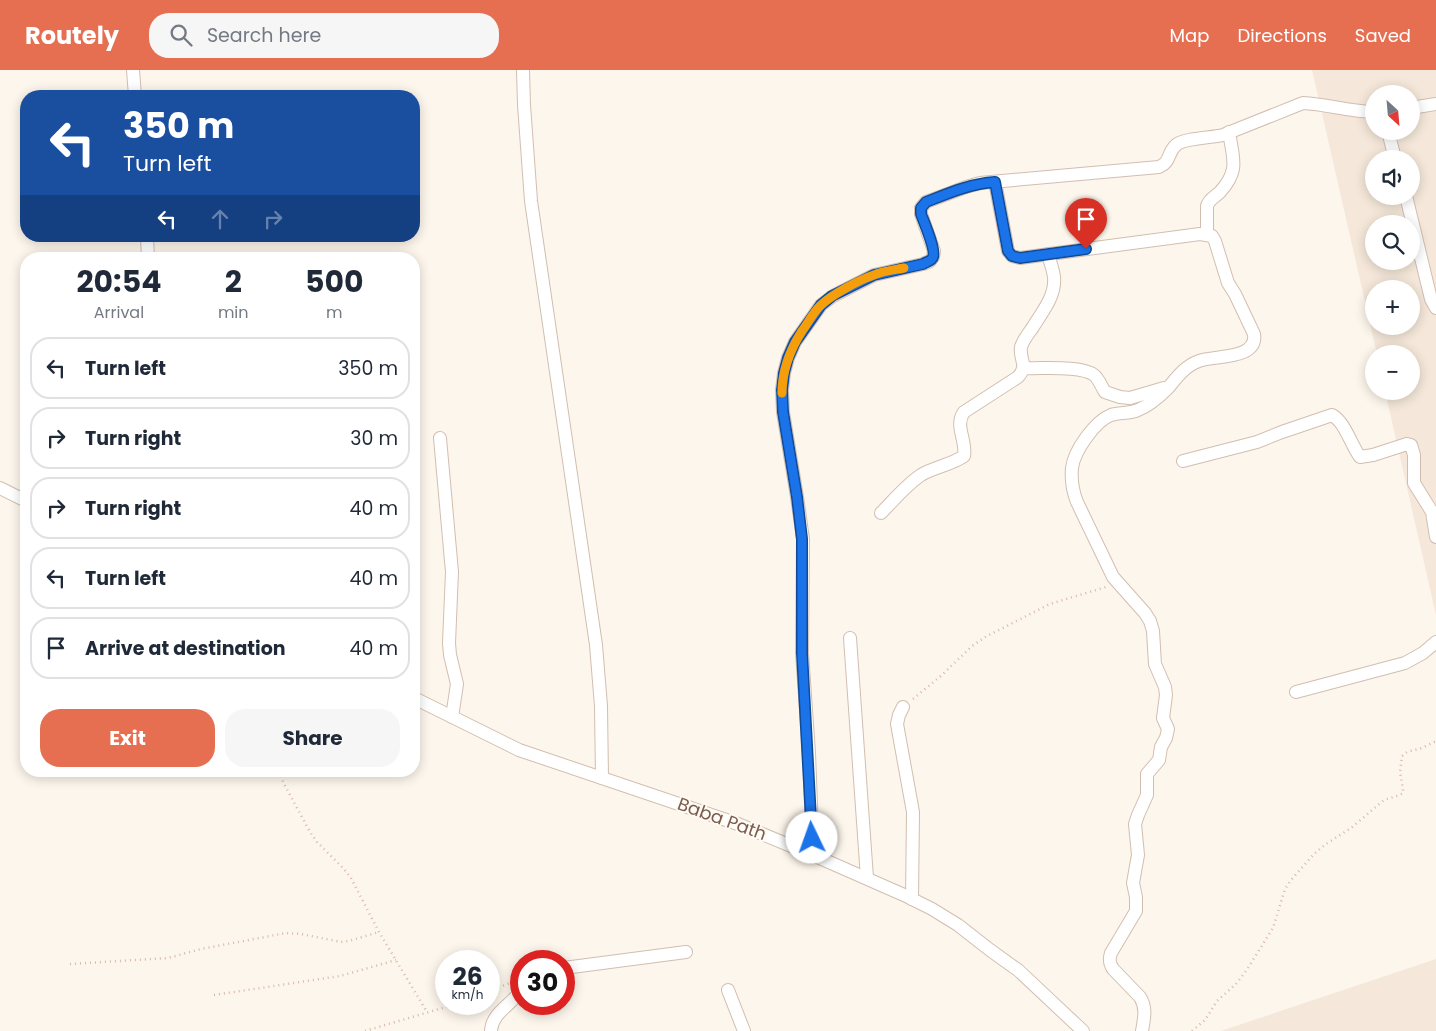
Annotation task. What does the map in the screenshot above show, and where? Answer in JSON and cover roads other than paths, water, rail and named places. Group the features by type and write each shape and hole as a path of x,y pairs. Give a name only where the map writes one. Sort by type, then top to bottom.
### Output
{"street":[{"path":"133,70 135,90"},
{"path":"523,70 531,201 596,645 601,706 602,778"},
{"path":"813,855 802,653 802,539 783,412 782,390 788,358 795,342 812,316 832,296 874,275 930,261 934,251 921,214 921,208 926,202 966,186 1159,168 1165,165 1172,149 1183,141 1211,138 1303,103 1365,112"},
{"path":"1420,107 1436,104"},
{"path":"1207,234 1208,201 1219,193 1230,180 1233,173 1234,166 1229,132"},
{"path":"995,182 1008,251 1012,256 1020,258 1200,234 1212,236 1228,283 1251,327 1254,340 1249,349 1243,352 1200,360 1190,365 1182,370 1157,398 1138,410 1108,417 1088,434 1072,465 1074,494 1113,577 1150,622 1153,631 1155,664 1166,695 1163,718 1168,729 1166,738 1161,747 1159,760 1147,774 1148,790 1146,800 1136,820 1138,855 1133,883 1136,911 1109,958 1113,969 1143,1002 1142,1031"},
{"path":"1408,205 1429,290 1436,308"},
{"path":"881,513 921,475 964,456 965,449 960,417 964,412 1018,377 1024,368 1021,346 1052,295 1054,274 1048,254"},
{"path":"1024,368 1070,368 1088,372 1095,376 1105,392 1126,398 1168,387"},
{"path":"1184,461 1257,442 1332,415 1340,422 1360,457 1373,455 1407,444 1411,445 1414,455 1414,483 1432,512 1436,537"},
{"path":"440,438 452,572 449,643 450,655 458,684 452,717"},
{"path":"0,488 20,499"},
{"path":"850,638 867,878"},
{"path":"1296,692 1405,663 1423,654 1436,642"},
{"name":"Baba Path","path":"420,701 519,750 714,815 813,855 912,899 958,925 1018,970 1083,1031"},
{"path":"903,707 899,715 898,724 913,812 912,899"},
{"path":"575,967 686,952"},
{"path":"728,990 744,1031"},
{"path":"491,1031 494,1019 510,1004"}]}
